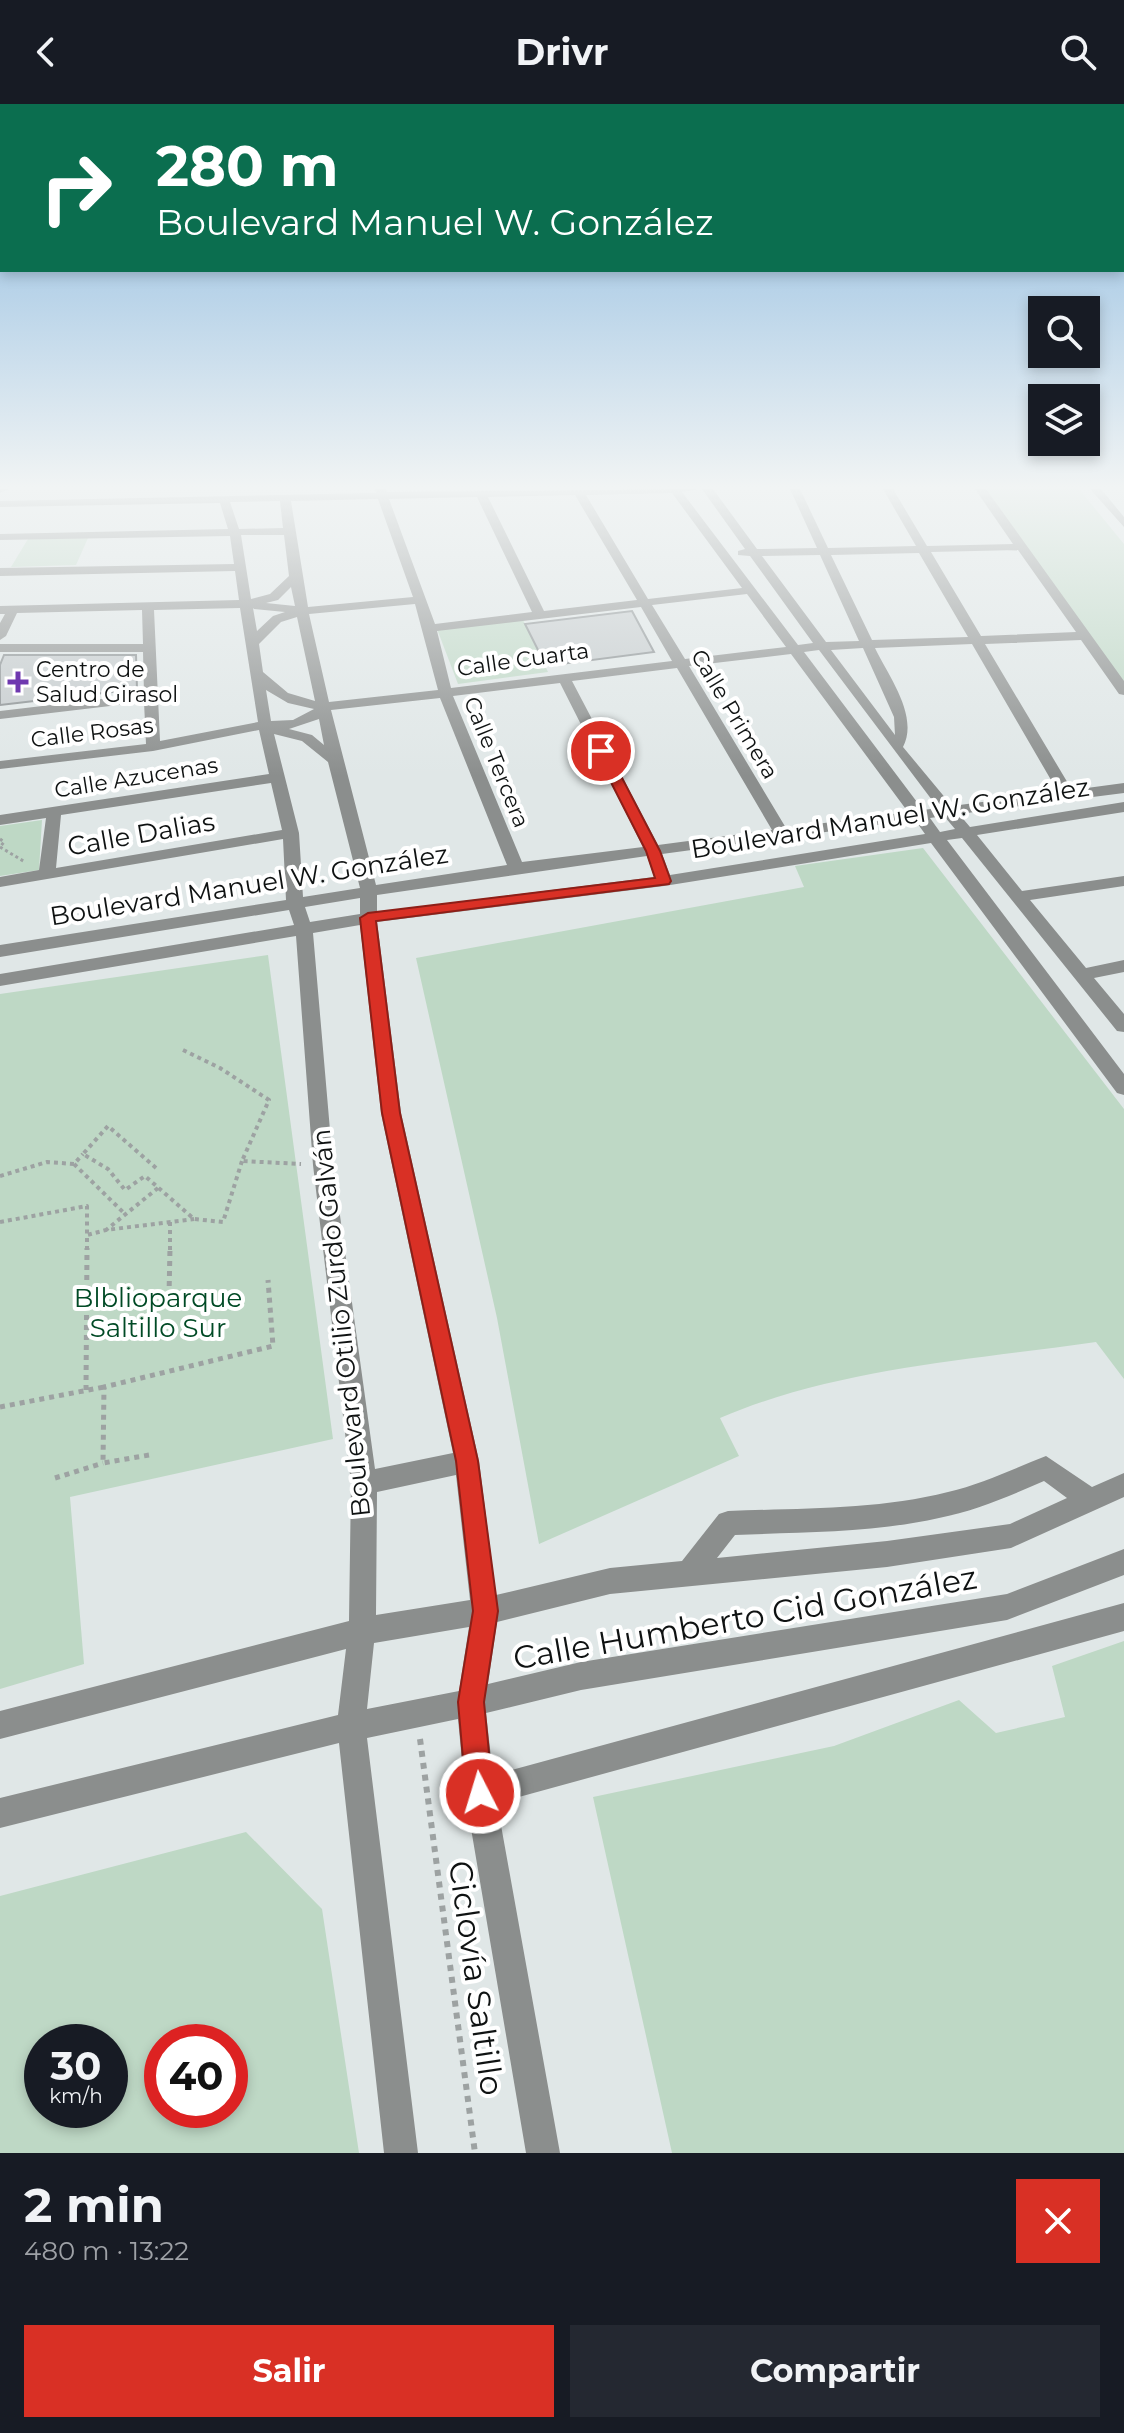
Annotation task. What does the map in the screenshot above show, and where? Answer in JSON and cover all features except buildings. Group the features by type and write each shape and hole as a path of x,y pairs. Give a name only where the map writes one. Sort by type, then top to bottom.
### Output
{"street":[{"name":"Boulevard Otilio Zurdo Galván","path":"243,585 250,645 265,725 291,833 295,904 304,929 323,1165 364,1483 362,1631 351,1726 401,2153"},
{"path":"246,604 274,597 287,585"},
{"path":"297,585 326,707 335,760 369,892 368,918 391,1113 467,1461 485,1611 471,1702 480,1793 543,2153"},
{"name":"Calle Tercera","path":"413,585 430,628 445,692 516,868"},
{"path":"525,585 539,614"},
{"name":"Calle Primera","path":"633,585 783,835"},
{"path":"748,585 1124,1088"},
{"path":"775,585 896,747 1021,896 1124,1026"},
{"path":"839,585 901,717 902,735 896,747"},
{"path":"945,585 1068,796"},
{"path":"1046,585 1124,691"},
{"path":"430,628 752,590"},
{"path":"250,645 277,619 303,611 418,600"},
{"path":"0,636 6,610 246,604 303,611"},
{"path":"148,606 153,747"},
{"name":"Calle Cuarta","path":"326,707 796,648 865,642 1084,636"},
{"path":"0,648 148,648"},
{"path":"257,673 272,690 289,701 326,707"},
{"path":"563,676 653,851 664,881"},
{"path":"0,715 151,697"},
{"name":"Calle Rosas","path":"0,765 153,747 265,725 283,727 315,717 326,707"},
{"path":"265,725 307,738 335,760"},
{"name":"Calle Azucenas","path":"0,820 279,777"},
{"name":"Boulevard Manuel W. González","path":"0,951 516,868 1124,788"},
{"name":"Boulevard Manuel W. González","path":"0,980 368,918 664,881 1124,807"},
{"path":"47,875 54,813"},
{"name":"Calle Dalias","path":"0,882 291,833"},
{"path":"1021,896 1124,881"},
{"path":"1083,974 1124,966"},
{"path":"364,1483 467,1461"},
{"path":"688,1574 728,1523 860,1518 939,1506 995,1489 1046,1468 1090,1500"},
{"name":"Calle Humberto Cid González","path":"0,1725 362,1631 485,1611 610,1581 887,1554 1011,1536 1124,1485"},
{"name":"Calle Humberto Cid González","path":"0,1813 351,1726 416,1715 581,1676 1007,1607 1124,1562"},
{"path":"480,1793 1124,1617"}],"path":[{"path":"0,839 4,842 0,847 26,863"},
{"path":"87,1235 194,1219 223,1222 242,1161 269,1100 220,1068 183,1050"},
{"path":"74,1164 108,1126 156,1168"},
{"path":"83,1154 108,1169 125,1190 145,1176 194,1219"},
{"path":"0,1176 65,1159 125,1214"},
{"path":"242,1161 323,1165"},
{"path":"106,1230 158,1188"},
{"path":"0,1222 87,1206 86,1390"},
{"path":"169,1296 170,1222"},
{"path":"0,1407 104,1387 273,1346 268,1280"},
{"path":"103,1463 104,1387"},
{"path":"55,1478 103,1463 149,1455"},
{"name":"Ciclovía Saltillo","path":"416,1715 475,2153"}],"green space":[{"path":"1053,585 1124,585 1124,685"},
{"path":"523,620 548,672 458,684 437,629"},
{"path":"42,820 39,870 0,876 0,826"},
{"path":"923,848 1124,1109 1124,1379 1096,1342 905,1368 811,1388 720,1418 739,1456 539,1544 497,1318 416,958 804,887 795,866"},
{"name":"Blblioparque Saltillo Sur","path":"268,955 333,1439 70,1497 84,1664 0,1689 0,994"},
{"path":"1124,1641 1124,2153 672,2153 593,1797 834,1746 959,1700 996,1733 1065,1717 1052,1666"},
{"path":"246,1832 322,1909 359,2153 0,2153 0,1896"}],"place":[{"name":"Centro de Salud Girasol","path":"18,682"}],"route":[{"path":"480,1793 471,1702 485,1611 467,1461 391,1113 368,918 664,881 653,851 601,751"}]}
